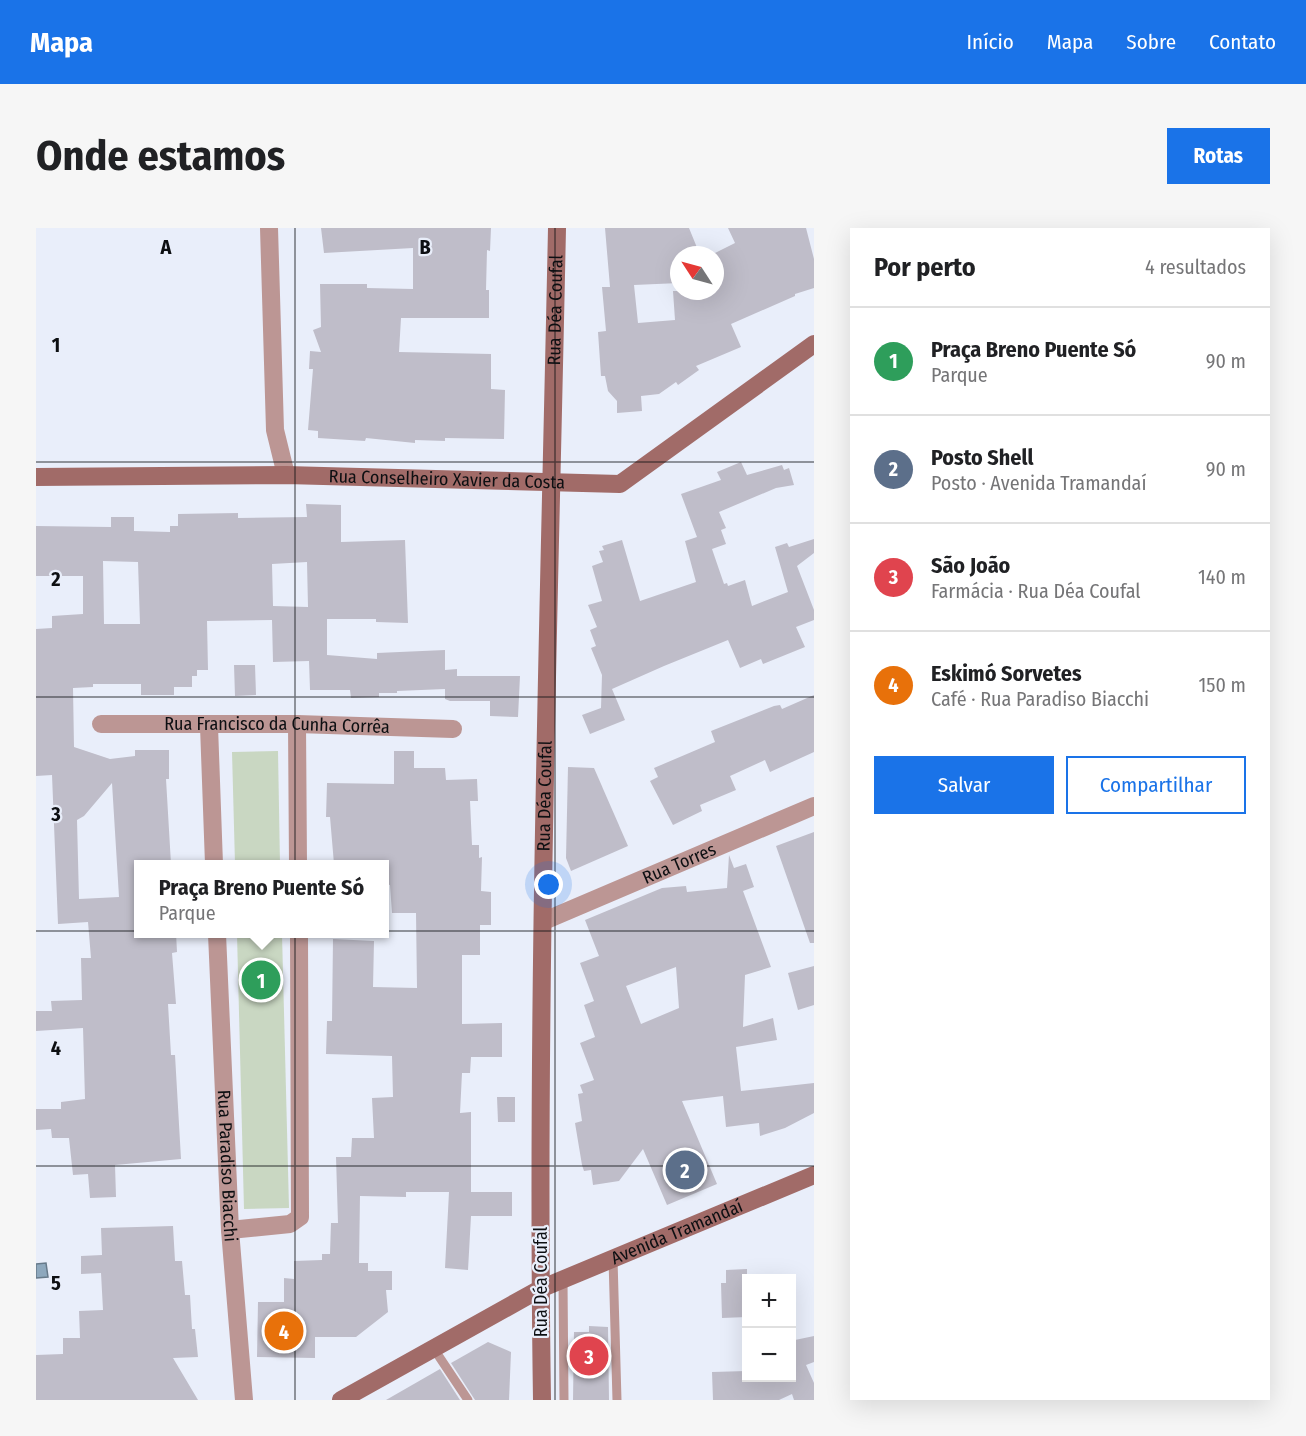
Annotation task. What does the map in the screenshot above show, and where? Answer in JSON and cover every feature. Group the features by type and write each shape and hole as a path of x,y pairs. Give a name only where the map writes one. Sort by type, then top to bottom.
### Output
{"main road":[{"name":"Rua Déa Coufal","path":"542,1400 540,1289 544,921 557,228"},
{"name":"Rua Conselheiro Xavier da Costa","path":"36,477 286,475 620,484 814,344"},
{"name":"Avenida Tramandaí","path":"341,1400 540,1289 814,1174"}],"street":[{"path":"269,228 274,430 286,475"},
{"name":"Rua Francisco da Cunha Corrêa","path":"101,724 209,726 297,724 453,729"},
{"path":"297,724 298,860"},
{"path":"209,726 214,860"},
{"name":"Rua Torres","path":"544,921 814,806"},
{"name":"Rua Paradiso Biacchi","path":"217,938 230,1230 244,1400"},
{"path":"230,1230 290,1224 300,1217 299,938"}],"lane":[{"path":"613,1259 617,1400"},
{"path":"563,1280 564,1400"},
{"path":"434,1348 468,1400"}],"green space":[{"path":"278,751 280,860 235,860 232,752"},
{"path":"237,938 282,938 289,1208 244,1209"}],"water":[{"path":"46,1263 48,1277 36,1278 36,1264"}],"building":[{"path":"321,228 491,228 490,251 487,250 486,290 489,290 489,318 401,318 399,352 491,354 491,389 505,390 504,439 445,438 445,441 415,440 415,443 366,438 365,441 318,438 318,431 308,430 313,369 309,369 310,351 321,352 313,330 321,327 320,284 367,284 367,288 413,289 413,248 324,253"},
{"path":"605,228 689,228 696,246 670,246 670,283 634,285 638,323 675,320 674,300 724,300 724,248 735,243 728,228 806,228 814,259 814,288 795,294 795,296 731,324 741,347 696,366 699,370 678,385 676,382 659,394 641,396 642,411 617,413 617,401 608,391 605,376 601,376 598,332 606,331 602,287 610,287"},
{"path":"741,462 747,475 782,465 784,470 789,468 794,485 776,488 719,512 726,528 721,530 726,544 712,549 724,584 727,583 728,586 745,580 752,606 788,592 775,547 787,543 789,547 814,539 814,553 797,566 814,610 814,620 796,627 805,647 763,664 761,659 740,668 728,640 612,689 625,720 590,734 582,715 601,708 602,675 591,648 596,646 590,630 597,627 588,605 602,601 592,566 603,562 599,551 604,550 602,546 622,540 640,601 696,582 685,541 697,537 681,494 721,480 717,472"},
{"path":"306,504 341,505 341,542 405,540 408,623 376,622 376,619 327,619 327,655 377,659 377,653 445,650 445,670 457,669 457,676 520,676 518,717 490,716 490,701 450,701 445,699 445,689 397,691 397,693 379,693 379,697 351,698 350,690 310,690 309,661 273,662 272,620 207,621 208,670 197,670 197,676 192,676 192,687 174,687 174,695 141,695 141,684 93,684 93,687 73,688 74,747 110,759 135,756 135,750 169,750 169,779 166,779 171,860 134,860 134,938 176,938 177,952 172,953 176,1004 168,1004 171,1055 175,1055 181,1159 115,1165 116,1197 90,1198 88,1174 73,1175 69,1138 52,1138 51,1129 36,1130 36,1109 61,1109 61,1102 85,1099 83,1028 36,1031 36,1011 52,1011 51,1001 82,1000 81,958 91,958 88,922 58,924 52,775 36,776 36,629 52,628 52,616 83,614 83,576 36,576 36,526 111,527 111,517 134,517 134,531 170,532 170,526 178,526 178,514 238,513 238,518 307,517","holes":["103,561 138,562 140,624 104,624","307,562 308,607 273,606 272,564","112,783 119,897 79,899 77,820 84,816"]},
{"path":"234,665 255,665 256,695 235,696"},
{"path":"814,695 814,752 770,772 765,760 730,776 736,790 700,805 702,811 673,825 650,781 658,777 654,768 715,742 711,731 774,706 780,705 782,709"},
{"path":"394,751 414,751 414,768 445,768 446,780 477,779 478,801 470,801 472,845 479,845 479,858 482,857 481,891 491,892 491,925 480,925 480,955 462,955 462,1024 502,1023 502,1057 471,1057 470,1073 462,1073 460,1113 471,1112 471,1192 512,1192 512,1216 471,1216 468,1270 445,1268 449,1192 406,1192 406,1197 360,1196 359,1263 368,1263 368,1271 392,1271 392,1290 386,1290 388,1312 356,1337 315,1337 315,1358 257,1357 258,1302 284,1302 284,1278 294,1279 294,1261 322,1260 322,1254 330,1254 331,1223 338,1223 336,1157 351,1157 352,1138 374,1138 372,1098 393,1097 392,1056 326,1054 327,1021 332,1021 333,939 374,941 373,987 417,988 416,913 392,913 389,860 334,860 330,817 326,817 327,783 394,784"},
{"path":"568,767 594,768 628,846 571,871 566,858"},
{"path":"814,832 814,943 810,943 776,846"},
{"path":"729,855 734,868 746,864 754,887 743,891 771,967 745,975 743,1027 773,1018 777,1040 736,1047 741,1091 814,1083 814,1113 785,1128 760,1136 759,1123 726,1127 723,1096 682,1101 717,1184 667,1205 643,1149 619,1181 593,1185 591,1170 584,1171 582,1165 575,1123 582,1121 578,1094 583,1093 580,1085 594,1080 580,1043 595,1037 584,1005 594,1001 580,963 599,956 585,920 662,888 686,886 687,892 727,888","holes":["676,967 679,1008 641,1024 626,986"]},
{"path":"814,966 814,1005 798,1010 788,973"},
{"path":"497,1097 515,1097 515,1122 498,1122"},
{"path":"173,1226 175,1261 182,1261 185,1295 190,1295 192,1329 195,1329 198,1357 173,1358 198,1400 36,1400 36,1355 63,1354 63,1338 80,1338 79,1311 103,1310 101,1273 81,1274 81,1256 102,1255 101,1228"},
{"path":"747,1269 747,1274 742,1274 742,1317 722,1318 721,1283 726,1283 726,1270"},
{"path":"589,1326 608,1327 609,1400 573,1400 574,1332 589,1332"},
{"path":"814,1336 814,1362 806,1365 814,1383 814,1400 794,1400 792,1394 779,1400 713,1400 712,1372 742,1371 742,1382 796,1382 796,1340"},
{"path":"488,1342 511,1352 509,1400 475,1400 451,1363"},
{"path":"440,1369 460,1400 386,1400"}],"place":[{"name":"Praça Breno Puente Só","path":"261,980"},
{"name":"Posto Shell","path":"685,1170"},
{"name":"Eskimó Sorvetes","path":"284,1331"},
{"name":"São João","path":"589,1356"}]}
